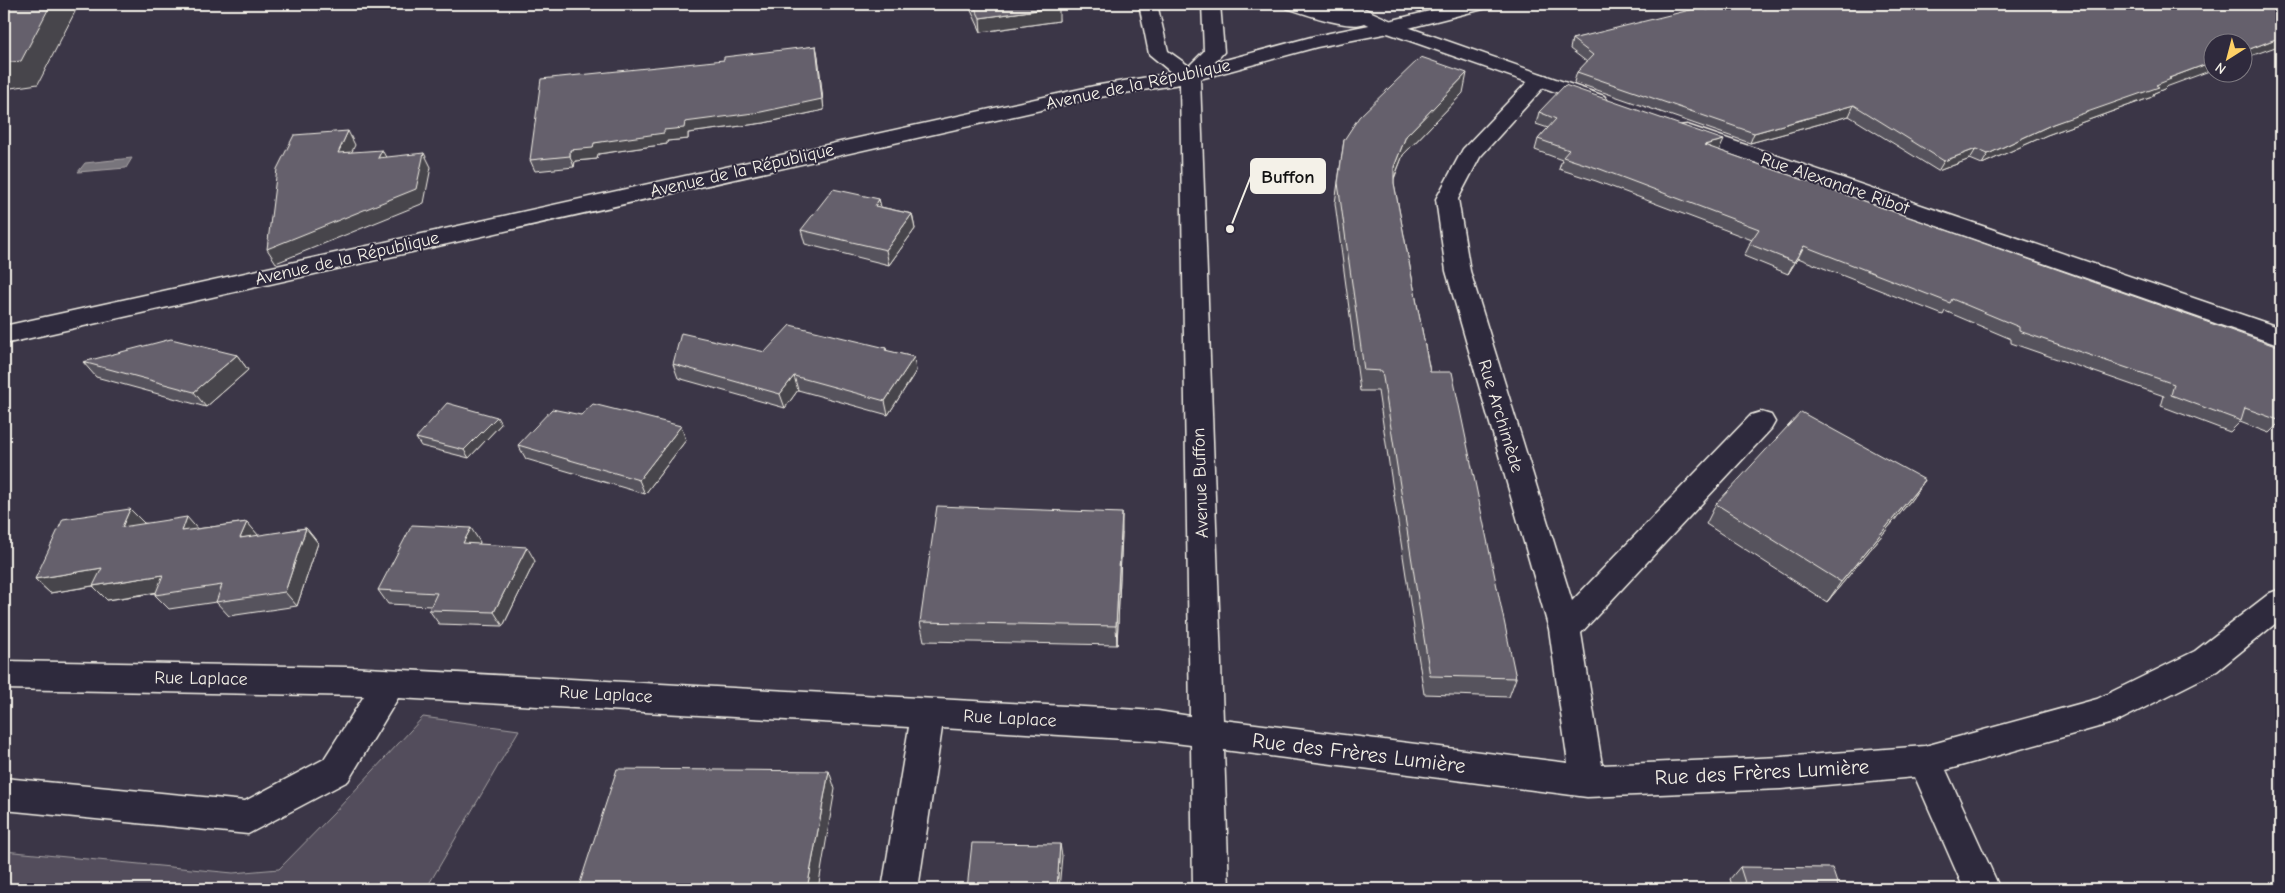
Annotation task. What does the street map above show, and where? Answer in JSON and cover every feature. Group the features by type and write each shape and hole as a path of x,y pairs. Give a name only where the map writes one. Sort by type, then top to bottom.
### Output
{"street":[{"path":"1148,4 1159,54 1190,76 1214,52 1211,4"},
{"path":"1294,4 1319,12 1389,27"},
{"path":"1339,4 1389,27 1615,106"},
{"name":"Avenue de la République","path":"4,335 1094,92 1190,76 1315,42 1389,27 1480,4"},
{"name":"Avenue Buffon","path":"1190,76 1211,889"},
{"name":"Rue Archimède","path":"1540,80 1471,154 1448,199 1458,270 1565,629 1587,781"},
{"name":"Rue Alexandre Ribot","path":"1672,126 2281,337"},
{"path":"1565,629 1760,422"},
{"name":"Rue des Frères Lumière","path":"1207,733 1587,781 1781,773 1925,761 2104,712 2206,661 2281,602"},
{"name":"Rue Laplace","path":"4,675 390,684 1158,726 1207,733"},
{"path":"4,794 248,818 336,770 390,684"},
{"path":"900,889 928,713"},
{"path":"1925,761 1982,889"}],"shaded area":[{"path":"132,158 126,168 78,172 85,163"},
{"path":"423,717 519,730 426,889 4,889 4,851 233,873 279,869"}],"building":[{"path":"4,4 51,4 21,61 4,63"},
{"path":"973,4 1057,4 1059,7 980,18"},
{"path":"1735,4 2281,4 2281,37 2252,48 2252,32 2202,32 2202,66 2169,78 2171,79 2156,85 2159,87 2053,124 1988,154 1976,149 1944,161 1854,105 1754,133 1577,72 1593,55 1572,39 1702,7 1707,10"},
{"path":"816,46 822,99 761,112 685,122 684,128 664,130 664,133 594,143 593,148 570,150 570,156 530,160 541,79 724,60 724,57"},
{"path":"1421,57 1467,73 1406,136 1394,167 1394,183 1430,372 1452,372 1516,678 1430,676 1382,371 1364,370 1338,183 1344,140 1359,117"},
{"path":"1565,85 1724,140 1704,145 2281,348 2281,421 2245,408 2241,421 2171,395 2174,384 2019,331 2019,327 1952,299 1950,303 1804,246 1794,262 1749,244 1759,229 1563,157 1569,150 1538,139 1556,119 1539,112"},
{"path":"348,131 338,153 382,150 378,158 424,153 416,189 267,249 277,169 294,135"},
{"path":"833,189 879,199 875,206 912,214 886,250 801,230"},
{"path":"790,325 886,348 885,350 914,357 885,401 794,376 780,394 673,364 681,333 765,352"},
{"path":"171,339 237,355 194,392 83,362"},
{"path":"447,403 497,417 464,450 416,438"},
{"path":"593,404 681,426 639,480 518,445 552,409 581,415"},
{"path":"1801,412 1925,480 1841,582 1716,504"},
{"path":"937,506 1122,513 1116,626 920,622"},
{"path":"130,509 122,527 187,517 182,531 247,522 240,538 306,528 285,592 216,602 222,585 155,595 163,575 93,586 102,568 35,579 63,519"},
{"path":"412,525 471,528 463,543 527,547 494,612 429,610 437,593 378,590"},
{"path":"617,769 829,771 807,889 578,889"},
{"path":"972,843 1060,844 1057,889 967,889"},
{"path":"1740,867 1832,868 1839,889 1747,889"}],"place":[{"name":"Buffon","path":"1230,229"}]}
